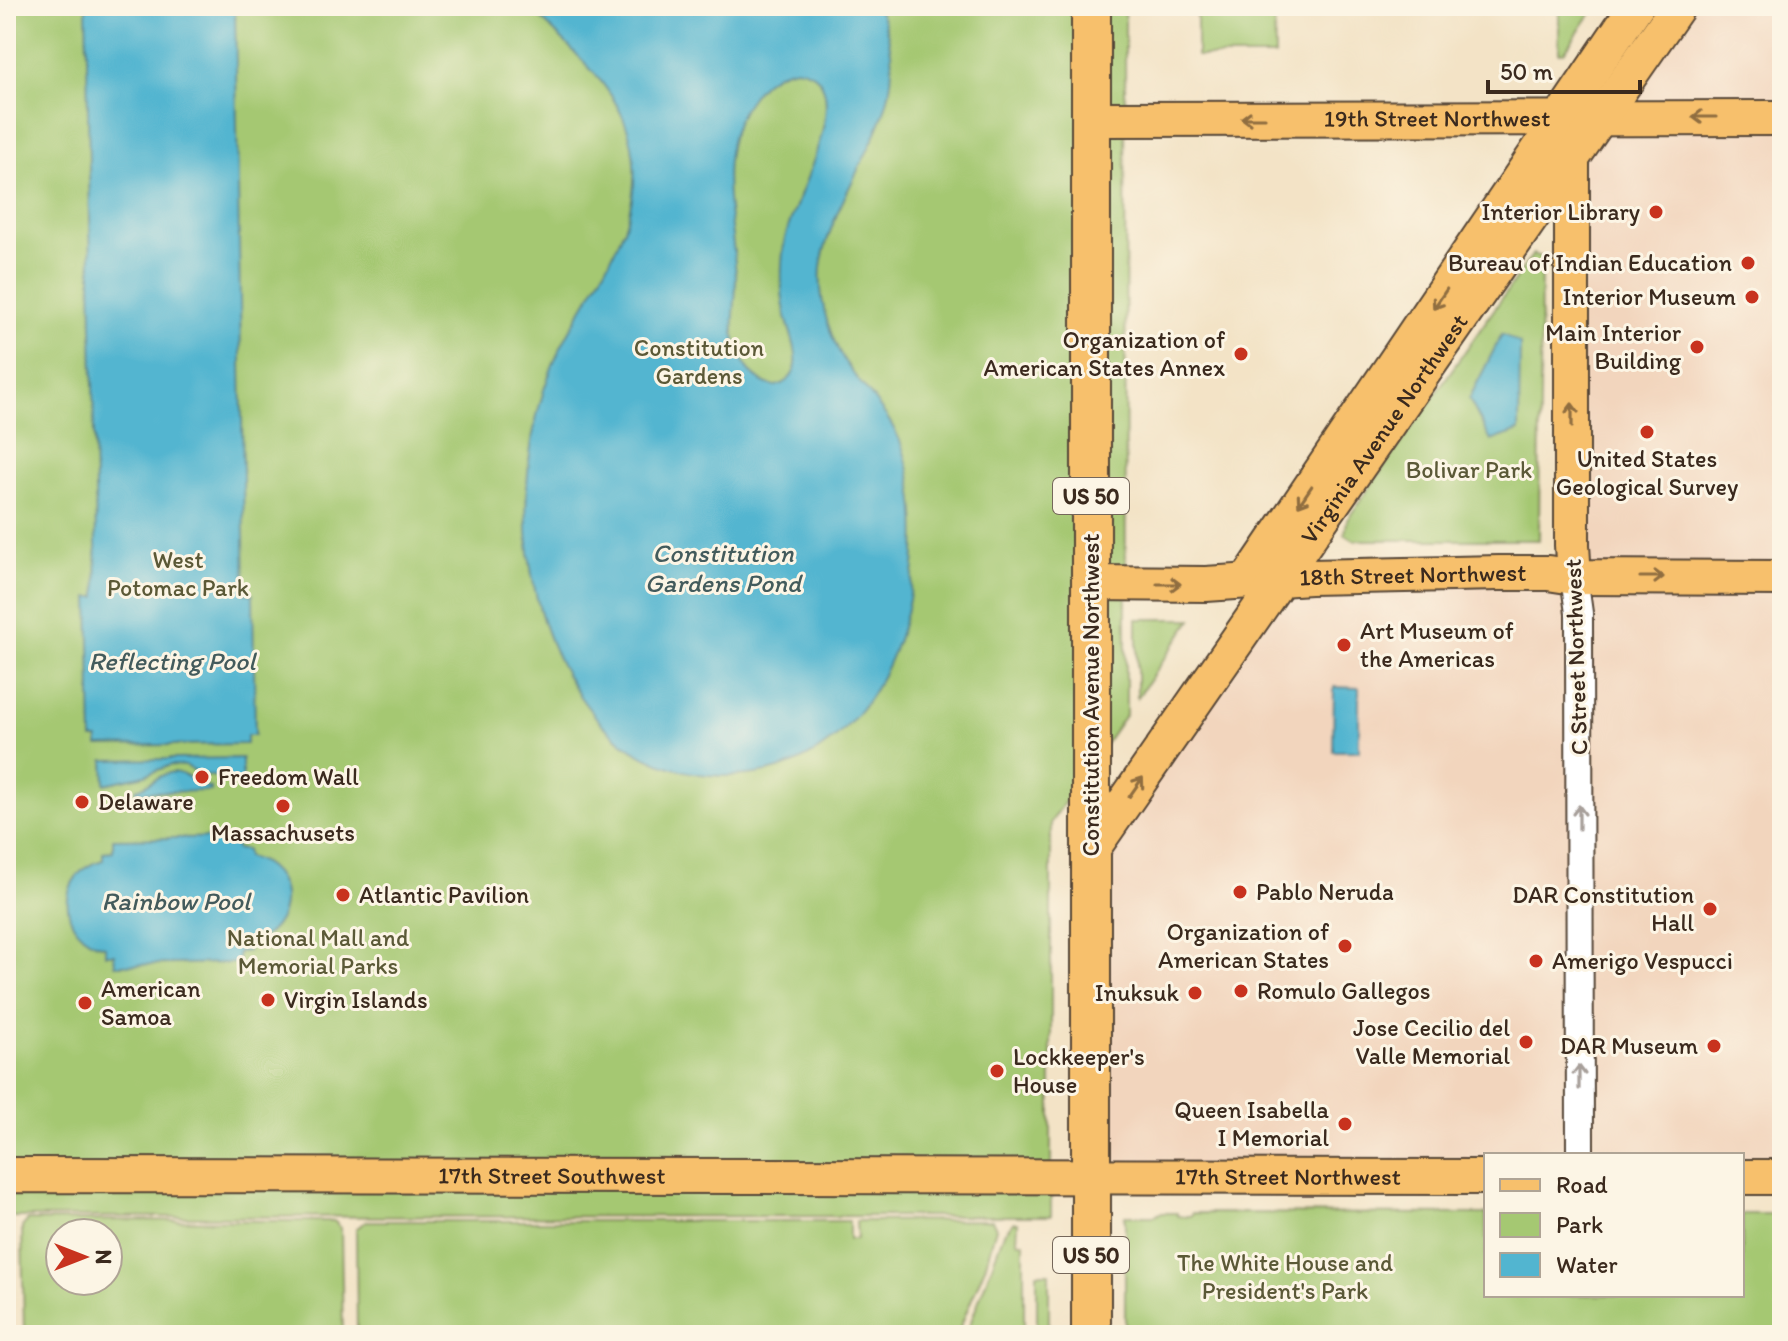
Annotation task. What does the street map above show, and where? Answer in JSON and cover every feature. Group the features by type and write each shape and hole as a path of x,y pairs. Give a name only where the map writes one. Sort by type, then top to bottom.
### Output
{"highway":[{"name":"Constitution Avenue Northwest","path":"1091,6 1091,1335"}],"main road":[{"name":"Virginia Avenue Northwest","path":"1091,851 1636,6"},
{"name":"Virginia Avenue Northwest","path":"1264,580 1602,118 1678,6"},
{"name":"19th Street Northwest","path":"1091,119 1782,118"},
{"name":"C Street Northwest","path":"1572,159 1574,577"},
{"name":"18th Street Northwest","path":"1091,583 1206,584 1499,573 1548,573 1574,577 1782,578"},
{"name":"17th Street Southwest","path":"9,1175 1090,1176"},
{"name":"17th Street Northwest","path":"1090,1176 1484,1177"},
{"path":"1744,1177 1782,1177"}],"street":[{"name":"C Street Northwest","path":"1574,577 1579,613 1580,1153"}],"shaded area":[{"path":"1678,6 1782,6 1782,1177 1744,1177 1744,1153 1484,1153 1484,1177 1090,1176 1091,851 1281,579 1574,576 1572,159"}],"green space":[{"path":"6,6 1125,6 1126,714 1051,822 1051,1216 6,1217"},
{"path":"1197,6 1274,6 1275,56 1197,56"},
{"path":"1559,6 1596,6 1564,52 1559,53"},
{"name":"Bolivar Park","path":"1533,254 1541,257 1539,540 1354,540 1345,534 1347,520"},
{"path":"1137,619 1192,619 1137,698"},
{"name":"The White House and President's Park","path":"1160,1213 1177,1213 1177,1216 1191,1216 1192,1213 1484,1214 1484,1297 1744,1297 1744,1214 1782,1214 1782,1335 1125,1335 1125,1216 1154,1216"},
{"path":"28,1220 44,1220 44,1297 124,1297 124,1220 334,1221 341,1228 343,1335 24,1335 22,1227"},
{"path":"992,1220 996,1228 985,1267 957,1335 357,1335 356,1229 366,1221 849,1221 849,1239 857,1239 856,1221"},
{"path":"1014,1222 1018,1222 1017,1241 1024,1243 1024,1335 966,1335 1004,1233"},
{"path":"1037,1273 1049,1273 1049,1335 1037,1335"}],"water":[{"name":"Reflecting Pool","path":"86,6 235,6 245,593 253,594 255,735 247,735 247,744 98,746 98,739 92,739 89,597 97,597"},
{"name":"Constitution Gardens Pond","path":"530,6 877,6 888,35 892,62 884,113 832,227 822,261 821,281 824,309 838,349 887,418 903,449 913,496 915,548 909,601 894,651 870,697 838,735 797,762 747,775 729,776 692,773 640,754 610,732 579,695 556,654 539,608 530,559 526,510 529,460 538,412 552,367 622,235 634,177 632,146 616,104 591,69","holes":["796,68 816,76 825,93 825,116 810,170 790,221 782,266 783,303 796,365 789,379 776,386 752,374 735,341 736,277 727,185 728,162 731,140 739,118 760,87 789,69"]},
{"path":"1502,334 1520,344 1519,431 1491,441 1469,399"},
{"path":"1334,687 1359,688 1359,751 1333,751"},
{"path":"242,758 242,782 171,765 145,775 105,784 104,760"},
{"path":"173,772 211,788 211,791 136,792 136,789"},
{"name":"Rainbow Pool","path":"236,837 236,849 246,850 247,857 263,863 275,873 282,885 284,899 282,913 275,926 264,937 248,944 248,951 238,952 238,963 115,965 114,954 105,954 105,946 89,940 77,930 70,918 70,890 76,877 87,867 103,860 103,852 113,851 113,839"}],"place":[{"name":"Interior Library","path":"1656,212"},
{"name":"Bureau of Indian Education","path":"1748,263"},
{"name":"Interior Museum","path":"1752,297"},
{"name":"Main Interior Building","path":"1697,347"},
{"name":"Organization of American States Annex","path":"1241,354"},
{"name":"United States Geological Survey","path":"1647,432"},
{"name":"Art Museum of the Americas","path":"1344,645"},
{"name":"Freedom Wall","path":"202,777"},
{"name":"Delaware","path":"82,802"},
{"name":"Massachusets","path":"283,806"},
{"name":"Pablo Neruda","path":"1240,892"},
{"name":"Atlantic Pavilion","path":"343,895"},
{"name":"DAR Constitution Hall","path":"1710,909"},
{"name":"Organization of American States","path":"1345,946"},
{"name":"Amerigo Vespucci","path":"1536,961"},
{"name":"Romulo Gallegos","path":"1241,991"},
{"name":"Inuksuk","path":"1195,993"},
{"name":"Virgin Islands","path":"268,1000"},
{"name":"American Samoa","path":"85,1003"},
{"name":"Jose Cecilio del Valle Memorial","path":"1526,1042"},
{"name":"DAR Museum","path":"1714,1046"},
{"name":"Lockkeeper's House","path":"997,1071"},
{"name":"Queen Isabella I Memorial","path":"1345,1124"}],"park label":[{"name":"Constitution Gardens","path":"699,362"},
{"name":"West Potomac Park","path":"178,574"},
{"name":"National Mall and Memorial Parks","path":"318,952"}]}
